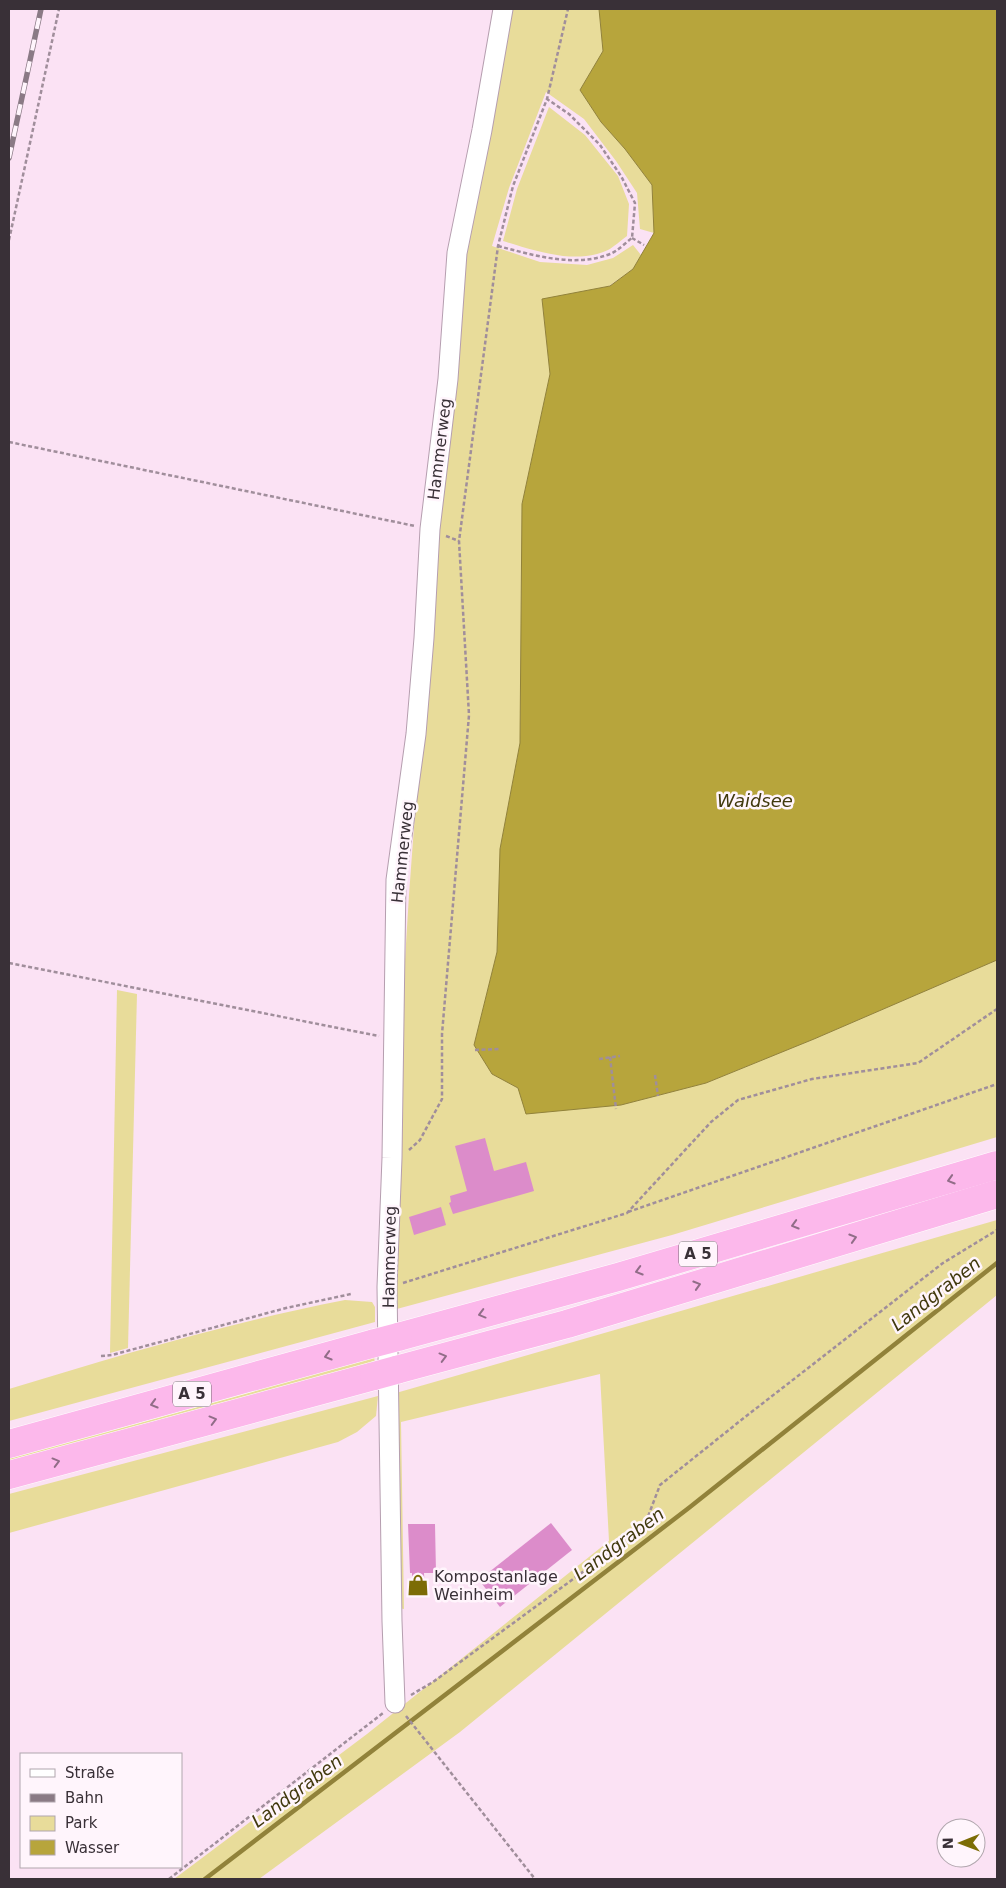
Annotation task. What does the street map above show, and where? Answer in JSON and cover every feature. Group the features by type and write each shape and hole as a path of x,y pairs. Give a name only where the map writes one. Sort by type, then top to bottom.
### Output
{"highway":[{"name":"A 5","path":"9,1444 610,1280 997,1166"},
{"name":"A 5","path":"9,1474 567,1324 997,1194"}],"street":[{"name":"Hammerweg","path":"400,1709 392,1621 387,1287 392,1158 396,880 416,734 430,529 448,379 457,253 482,130 503,9"}],"path":[{"path":"9,240 59,9"},
{"path":"392,1158 403,1154 420,1140 442,1099 442,1034 469,715 459,541 498,246 513,186 547,98 568,9"},
{"path":"498,246 543,258 586,260 611,254 632,238 635,203 621,176 600,145 569,114 547,98"},
{"path":"632,238 644,245"},
{"path":"9,442 430,529"},
{"path":"9,963 393,1038"},
{"path":"627,1213 712,1122 738,1100 812,1079 918,1063 997,1009"},
{"path":"475,1050 501,1049"},
{"path":"599,1059 620,1056"},
{"path":"610,1057 616,1109"},
{"path":"655,1075 658,1096"},
{"path":"387,1287 627,1213 997,1084"},
{"path":"170,1879 360,1732 400,1709 433,1682 644,1527 660,1486 943,1263 997,1230"},
{"path":"102,1356 286,1308 352,1294"},
{"path":"400,1709 534,1879"}],"green space":[{"path":"510,9 599,9 603,51 580,90 601,122 625,149 652,185 654,233 640,229 637,193 616,161 584,119 546,92 509,188 492,246 540,262 587,265 613,258 633,245 641,255 633,269 609,286 542,300 550,374 522,504 520,743 500,849 497,952 474,1045 492,1074 518,1088 621,1105 706,1083 814,1039 997,960 997,1137 672,1235 393,1310 400,1041 435,541 468,242"},
{"path":"549,107 585,135 618,176 629,204 627,236 608,250 582,256 556,255 503,241 517,189"},
{"path":"117,990 137,994 128,1348 110,1353"},
{"path":"997,1220 997,1295 460,1732 259,1879 174,1879 367,1734 609,1541 600,1374 401,1422 404,1609 392,1607 389,1395"},
{"path":"345,1300 372,1302 375,1307 375,1322 9,1421 9,1389 176,1340 260,1318"},
{"path":"374,1356 375,1364 9,1462 9,1453"},
{"path":"378,1396 376,1416 357,1432 338,1442 9,1533 9,1494"}],"water":[{"name":"Waidsee","path":"599,9 997,9 997,960 814,1039 706,1083 621,1105 526,1114 518,1088 492,1074 474,1045 497,952 500,849 520,743 522,504 550,374 542,299 610,286 633,269 654,233 652,185 625,149 601,122 580,90 603,51"}],"building":[{"path":"485,1138 494,1171 526,1162 534,1191 453,1214 449,1203 451,1202 450,1196 467,1191 455,1146"},
{"path":"441,1207 446,1225 414,1235 409,1217"},
{"path":"551,1523 572,1550 500,1607 479,1580"},
{"path":"408,1524 435,1524 436,1573 424,1573 425,1592 412,1593"}],"waterway":[{"name":"Landgraben","path":"205,1879 690,1507 997,1263"}],"railway":[{"path":"9,158 41,9"}],"place":[{"name":"Kompostanlage Weinheim","path":"418,1585"}]}
